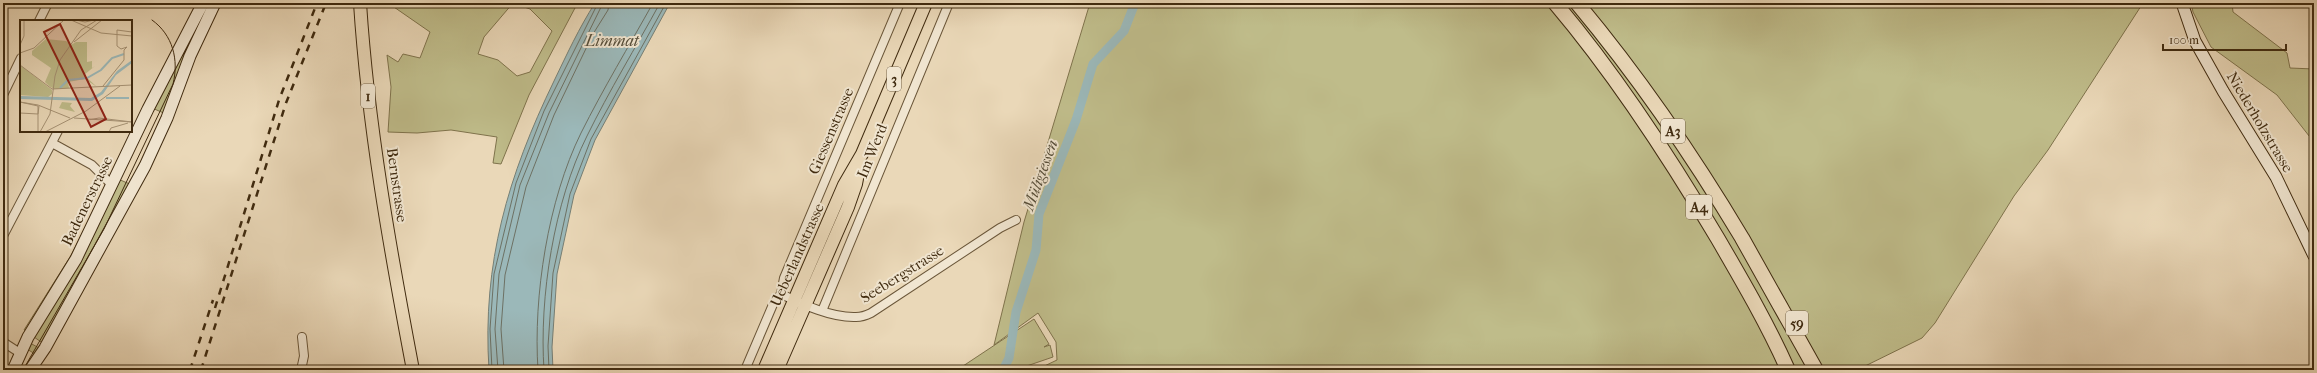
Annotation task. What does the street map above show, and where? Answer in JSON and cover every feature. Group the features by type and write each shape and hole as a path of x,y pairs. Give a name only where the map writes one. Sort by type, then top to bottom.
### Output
{"highway":[{"name":"A3","path":"1555,3 1595,53 1610,64 1706,207 1750,282 1796,370"},
{"name":"A3","path":"1577,3 1612,47 1670,126 1758,266"},
{"name":"A4","path":"1595,53 1668,158 1701,211 1734,267 1788,370"},
{"path":"1758,266 1816,370"},
{"name":"59","path":"1758,266 1769,277 1824,370"}],"main road":[{"name":"Badenerstrasse","path":"13,370 20,353 76,260 203,3"},
{"path":"20,353 32,366 45,348 145,166 167,118 190,56 215,3"},
{"name":"Bernstrasse","path":"360,3 364,58 371,117 389,237 413,370"},
{"name":"Ueberlandstrasse","path":"777,370 844,185 862,154 926,3"},
{"name":"Niederholzstrasse","path":"2182,3 2195,41 2222,91 2276,177 2314,256"},
{"name":"Ueberlandstrasse","path":"764,370 800,303"}],"street":[{"path":"40,20 48,3"},
{"name":"Giessenstrasse","path":"745,370 774,302 781,294 784,278 900,3"},
{"name":"Im Werd","path":"822,311 949,3"},
{"path":"3,95 20,60"},
{"path":"3,236 57,132"},
{"path":"52,142 92,165 112,185"},
{"name":"Seebergstrasse","path":"800,303 822,311 856,318 871,313 1000,228 1016,220"},
{"path":"781,294 800,303"},
{"path":"301,370 304,356 302,337"},
{"path":"3,342 20,353"}],"shaded area":[{"path":"206,3 210,3 166,114 152,108"},
{"path":"392,3 513,3 574,3 575,8 529,95 501,164 493,163 497,137 451,130 417,133 388,132 391,87 387,55 398,62 403,54 420,58 430,32 391,5","holes":["513,3 530,9 552,31 530,72 517,76 498,60 478,54 484,37"]},
{"path":"1090,3 2143,3 2048,150 2014,196 1935,323 1922,338 1857,370 1036,370 1057,360 1056,342 1038,313 994,345 1024,222"},
{"path":"2191,3 2232,3 2233,12 2287,53 2290,68 2314,69 2313,141 2277,95 2211,47 2193,12"},
{"path":"118,179 132,185 44,344 34,337 64,287"},
{"path":"91,217 74,256 26,331 24,330 70,257"},
{"path":"1034,319 1049,344 1044,347 1050,345 1053,357 1015,370 957,370"},
{"path":"30,343 41,349 35,354 27,349"}],"water":[{"name":"Limmat","path":"595,3 670,3 595,140 574,195 557,274 552,347 553,370 489,370 488,331 494,257 511,186 523,151 554,81 573,41"}],"waterway":[{"name":"Müligiessen","path":"1003,370 1009,358 1016,312 1036,250 1039,214 1076,120 1093,64 1124,31 1135,3"}],"tram line":[{"path":"23,370 104,229 173,84 175,75 175,57 173,49 165,33 152,20"}],"railway":[{"path":"215,308 279,100 317,3"},
{"path":"201,370 286,103 326,3"},
{"path":"190,370 213,300"}]}
